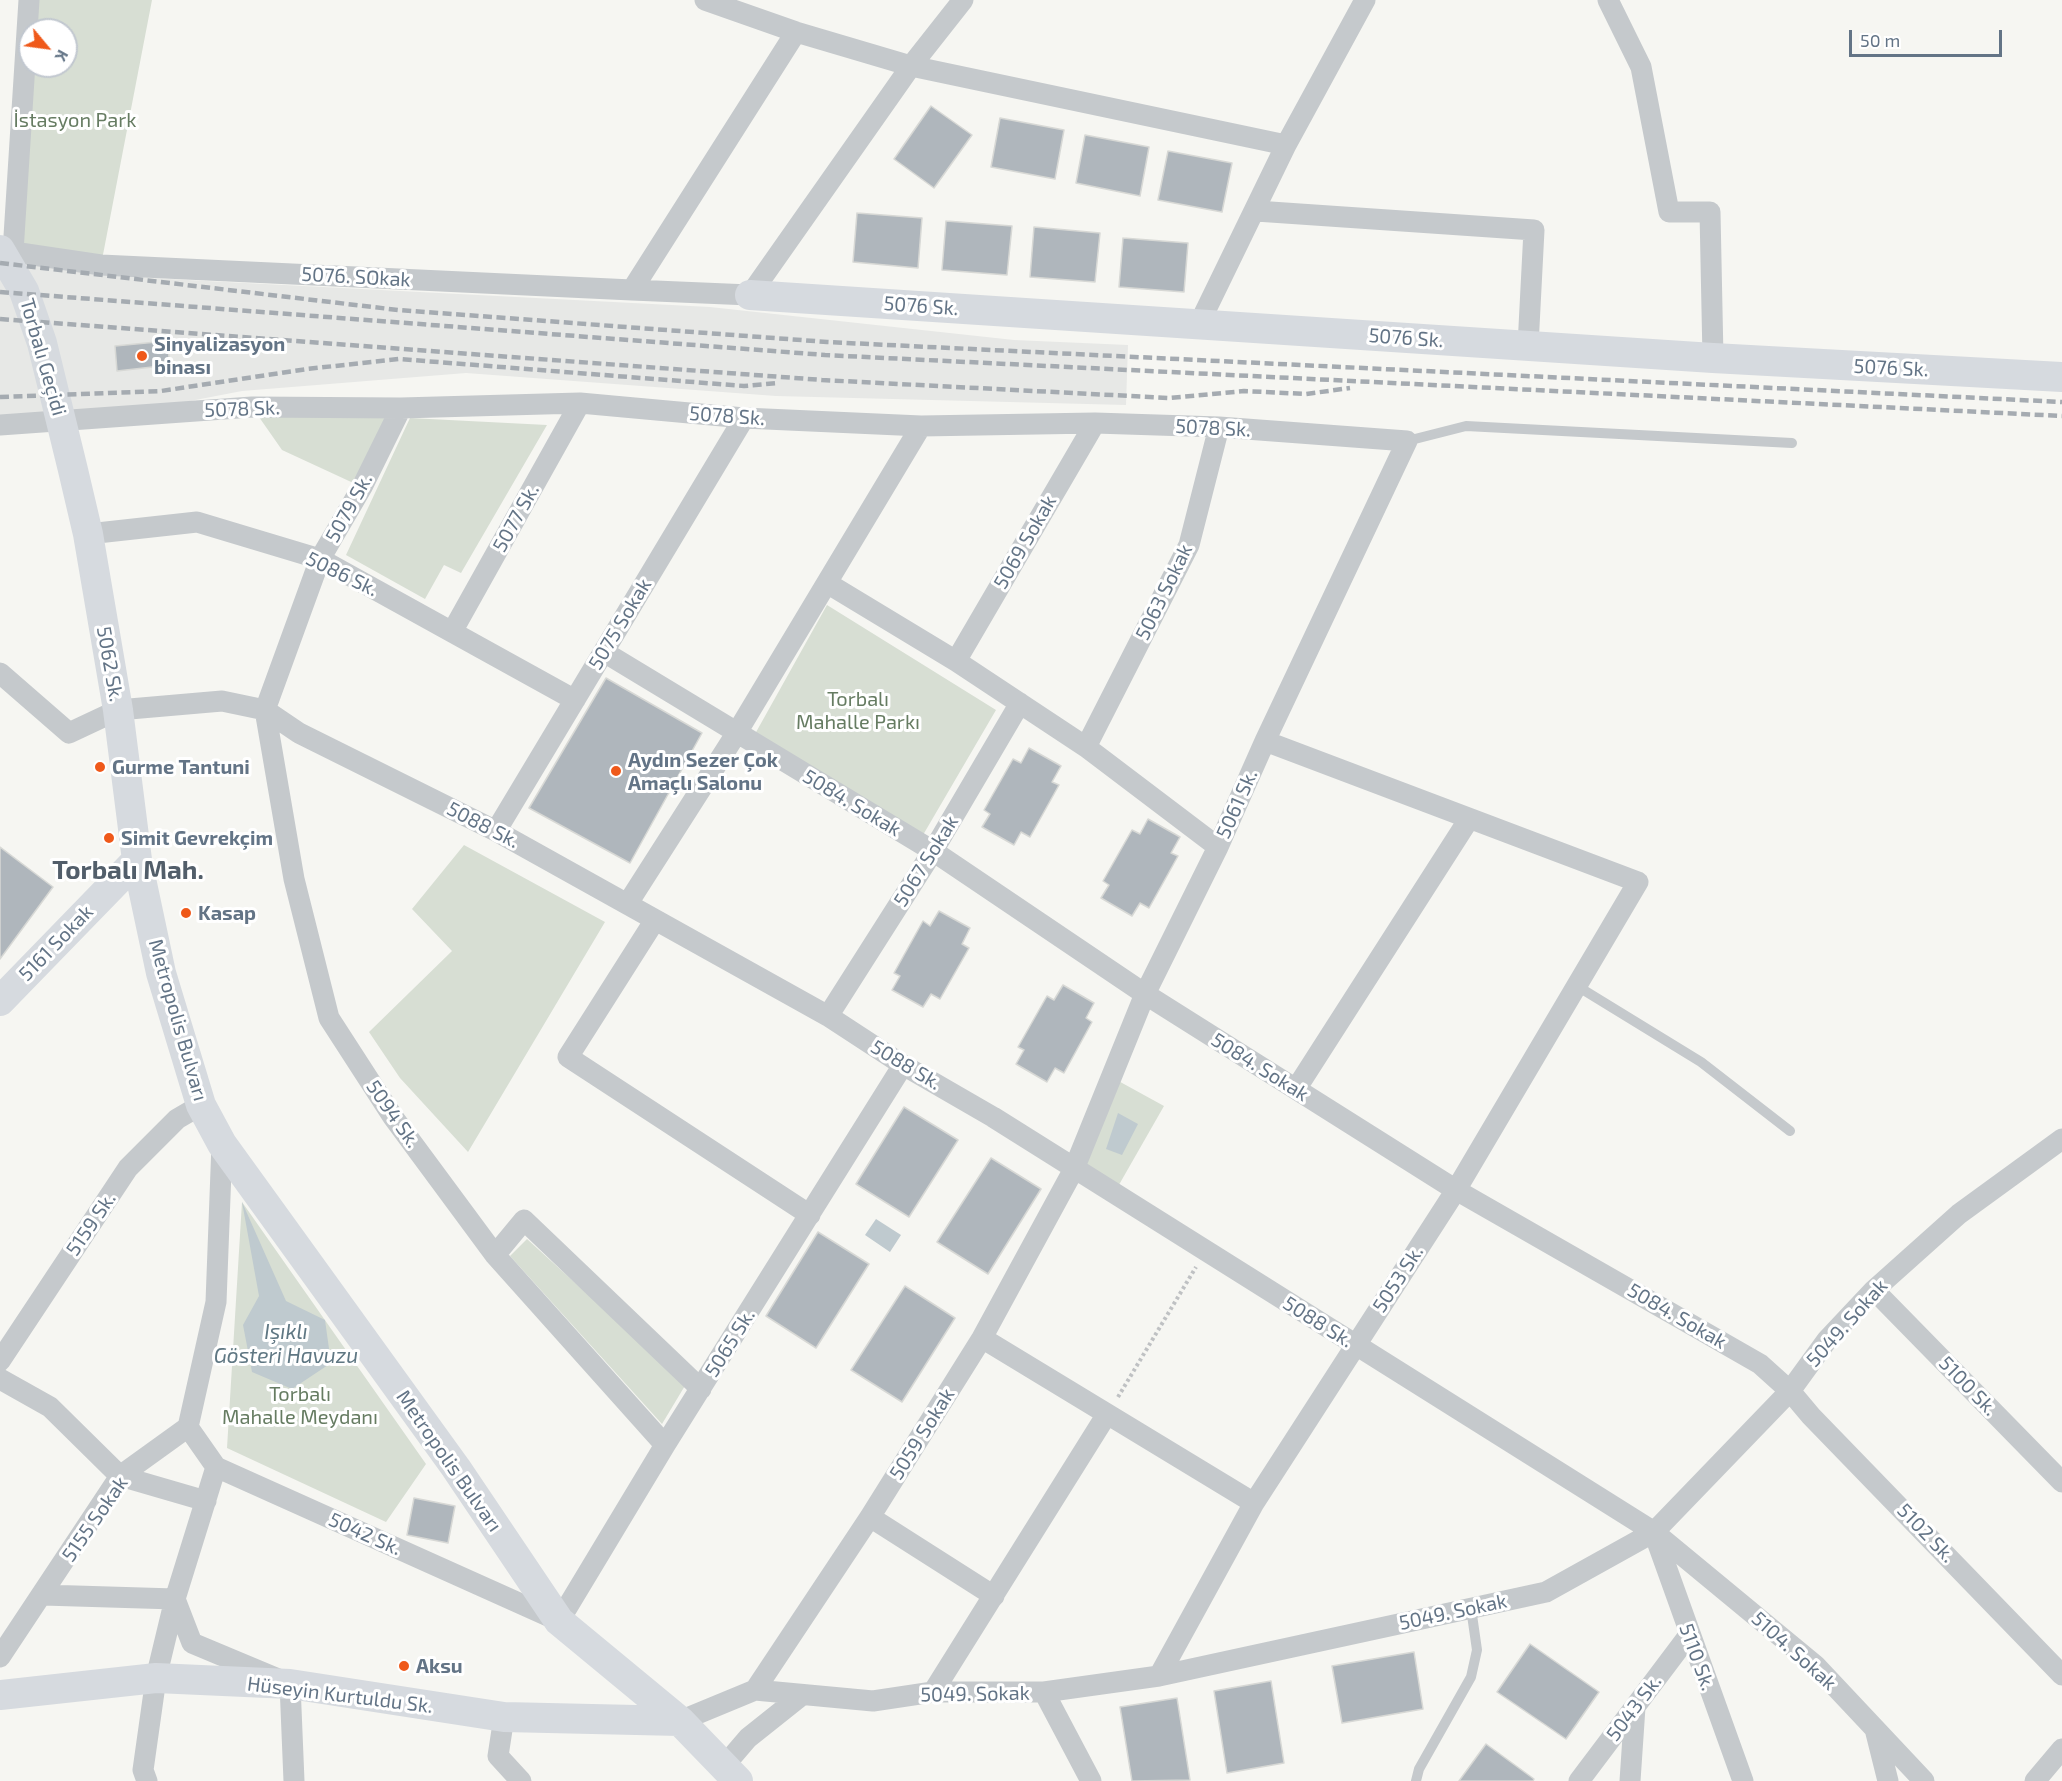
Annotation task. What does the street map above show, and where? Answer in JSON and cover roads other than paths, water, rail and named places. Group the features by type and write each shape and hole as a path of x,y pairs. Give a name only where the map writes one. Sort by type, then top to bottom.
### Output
{"street":[{"path":"6,244 29,0"},
{"path":"705,0 796,32 911,66 1286,145"},
{"path":"750,295 911,66 963,0"},
{"path":"1199,324 1256,211 1286,145 1365,0"},
{"path":"1608,0 1641,67 1669,212 1710,212 1713,358"},
{"path":"632,290 796,32"},
{"path":"1256,211 1534,230 1528,346"},
{"name":"5076. SOkak","path":"6,244 101,265 750,295"},
{"name":"Torbalı Geçidi","path":"6,244 42,343 73,470"},
{"name":"5076 Sk.","path":"750,295 1713,358 2062,377"},
{"name":"5078 Sk.","path":"0,425 252,407 400,408 580,403 744,418 921,426 1095,423 1219,427 1407,441"},
{"name":"5077 Sk.","path":"452,632 580,403"},
{"name":"5079 Sk.","path":"265,710 320,559 362,487 400,408"},
{"name":"5075 Sokak","path":"496,831 744,418"},
{"name":"5069 Sokak","path":"956,661 1095,423"},
{"path":"628,903 736,734 921,426"},
{"name":"5063 Sokak","path":"1086,747 1189,545 1219,427"},
{"name":"5061 Sk.","path":"1074,1169 1145,994 1218,847 1265,741 1407,441"},
{"name":"5062 Sk.","path":"73,470 88,534 117,710 137,860"},
{"name":"5086 Sk.","path":"88,534 197,522 320,559 575,700"},
{"path":"827,583 956,661 1086,747 1218,847"},
{"name":"5084. Sokak","path":"604,652 736,734 933,850 1145,994 1456,1190 1760,1364 1790,1390"},
{"path":"0,673 69,733 117,710"},
{"name":"5088 Sk.","path":"117,710 222,701 265,710 299,733 496,831 828,1016 903,1065 993,1117 1654,1532"},
{"name":"5067 Sokak","path":"828,1016 933,850 1020,703"},
{"name":"5094 Sk.","path":"265,710 294,879 329,1018 393,1117 495,1255 665,1445"},
{"path":"1265,741 1468,819 1296,1089"},
{"name":"5053 Sk.","path":"1159,1676 1254,1503 1456,1190 1638,882 1468,819"},
{"name":"5161 Sokak","path":"0,1001 137,860"},
{"name":"Metropolis Bulvarı","path":"137,860 161,973 201,1105 222,1144 456,1468 559,1621 680,1721 731,1774"},
{"path":"655,920 568,1057 810,1215"},
{"name":"5065 Sk.","path":"559,1621 665,1445 903,1065"},
{"name":"5159 Sk.","path":"0,1361 129,1168 177,1119 201,1105"},
{"name":"5049. Sokak","path":"680,1721 755,1690 873,1701 933,1692 1044,1692 1159,1676 1546,1592 1654,1532 1790,1390 1827,1340 1874,1290 1959,1214 2062,1139"},
{"path":"147,1781 143,1770 156,1678 175,1599 216,1467 188,1427 216,1302 222,1144"},
{"name":"5059 Sokak","path":"755,1690 870,1517 982,1338 1074,1169"},
{"path":"495,1255 524,1220 701,1389"},
{"name":"5100 Sk.","path":"1874,1290 2062,1482"},
{"path":"982,1338 1254,1503"},
{"path":"0,1379 50,1407 120,1476 206,1501"},
{"name":"5102 Sk.","path":"1790,1390 1811,1416 2062,1675"},
{"path":"933,1692 1107,1414"},
{"name":"5155 Sokak","path":"0,1657 120,1476 188,1427"},
{"name":"5042 Sk.","path":"216,1467 559,1621"},
{"path":"870,1517 994,1596"},
{"name":"5110 Sk.","path":"1654,1532 1743,1781"},
{"name":"5104. Sokak","path":"1654,1532 1815,1665 1924,1781"},
{"path":"43,1595 175,1599"},
{"path":"175,1599 192,1643 290,1684 294,1781"},
{"name":"5043 Sk.","path":"1580,1781 1689,1635"},
{"name":"Hüseyin Kurtuldu Sk.","path":"0,1695 156,1678 290,1684 504,1717 680,1721"},
{"path":"1044,1692 1091,1781"},
{"path":"731,1774 748,1738 802,1695"},
{"path":"1630,1781 1635,1706"},
{"path":"504,1717 498,1756 521,1781"},
{"path":"1875,1729 1888,1781"},
{"path":"2035,1781 2062,1749"}],"lane":[{"path":"1407,441 1466,426 1792,443"},
{"path":"1577,986 1701,1062 1790,1131"},
{"path":"1416,1781 1419,1769 1471,1677 1477,1650 1471,1608"}],"water":[{"path":"1118,1113 1138,1124 1122,1155 1106,1149"},
{"name":"Işıklı Gösteri Havuzu","path":"242,1202 286,1301 325,1320 331,1363 292,1389 252,1372 243,1325 259,1296"},
{"path":"876,1219 901,1235 890,1252 865,1235"}],"railway":[{"path":"0,263 398,310 827,342 2062,402"},
{"path":"0,292 825,355 2062,416"},
{"path":"0,319 822,380 1169,398 1244,391 1306,394 1350,388"},
{"path":"0,397 161,391 307,369 399,359 744,386 779,383"}],"place":[{"name":"Sinyalizasyon binası","path":"142,356"},
{"name":"Gurme Tantuni","path":"100,767"},
{"name":"Aydın Sezer Çok Amaçlı Salonu","path":"616,771"},
{"name":"Simit Gevrekçim","path":"109,838"},
{"name":"Kasap","path":"186,913"},
{"name":"Aksu","path":"404,1666"}],"district":[{"name":"Torbalı Mah.","path":"128,870"}],"park label":[{"name":"İstasyon Park","path":"75,120"},
{"name":"Torbalı Mahalle Parkı","path":"858,710"},
{"name":"Torbalı Mahalle Meydanı","path":"300,1406"}]}
